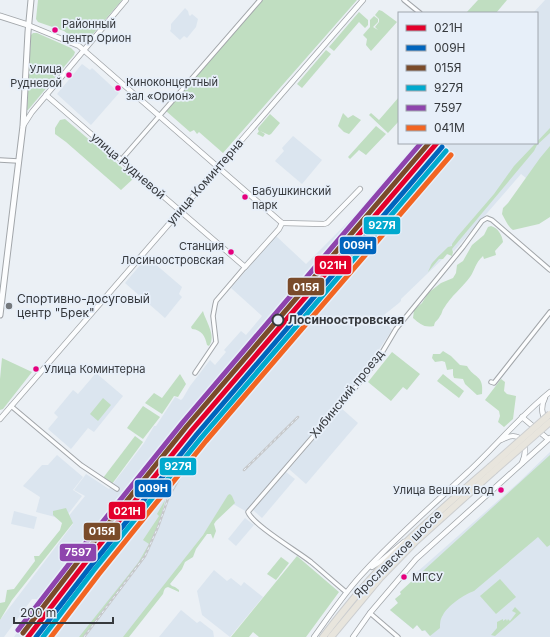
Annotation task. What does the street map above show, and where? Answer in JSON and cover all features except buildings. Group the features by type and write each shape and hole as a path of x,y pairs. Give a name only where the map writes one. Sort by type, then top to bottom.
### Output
{"main road":[{"path":"0,315 1,284 23,126 28,25 31,0"},
{"path":"0,16 28,25"},
{"name":"Ярославское шоссе","path":"331,637 380,578 416,541 550,414"},
{"name":"Ярославское шоссе","path":"323,637 352,599 412,536 550,422"}],"street":[{"path":"23,126 32,112 126,0"},
{"path":"121,160 260,0"},
{"name":"улица Коминтерна","path":"0,419 363,0"},
{"path":"404,0 419,12"},
{"path":"28,25 75,44 84,51 282,223 327,223 360,189"},
{"name":"улица Рудневой","path":"46,96 245,267"},
{"path":"0,160 18,161"},
{"name":"Хибинский проезд","path":"346,592 311,562 267,531 250,516 248,512 361,381 380,356 396,329 463,247 482,221 487,218 492,220 550,270"},
{"path":"195,373 216,344 213,310 216,301 282,223"},
{"path":"491,382 494,383 550,312"},
{"path":"314,637 346,592 364,572 404,531 467,473 512,426 549,393"},
{"path":"549,393 543,402 542,413 544,418 550,422"},
{"path":"11,406 81,465 117,489"},
{"path":"353,637 402,575 422,554 549,439 522,417"},
{"path":"499,441 512,436 519,438 523,442 525,445 525,452 520,466"},
{"path":"364,572 412,536"},
{"path":"370,614 398,637"}],"shaded area":[{"path":"545,0 550,0 550,148 526,178 521,174 454,251 452,250 401,299 399,303 384,315 388,318 387,319 391,325 389,326 392,330 362,375 247,512 228,501 127,637 14,637 21,627 20,621 38,599 32,599 4,637 0,637 0,620 73,524 67,518 85,496 74,490 86,474 109,489 144,443 154,426 156,426 175,397 181,400 210,360 215,365 226,352 224,350 241,331 246,335 262,316 231,288 276,236 306,264 372,198 374,193 418,144 538,144 538,12 534,12"},
{"path":"185,8 190,16 192,14 198,19 196,27 187,38 184,36 180,40 170,31 171,24"},
{"path":"82,64 90,70 92,68 119,93 91,125 57,94"},
{"path":"293,136 322,160 302,184 275,161 284,151 282,148"},
{"path":"147,257 182,287 179,294 182,297 165,318 125,283"},
{"path":"96,373 123,396 94,432 88,428 71,449 48,429 58,417 54,413 73,390 78,394"},
{"path":"341,408 358,423 306,484 289,469"},
{"path":"550,452 550,637 431,637 425,631 422,631 417,625 413,629 390,610 398,603 395,599 401,594 400,592 417,576 416,573 518,483"},
{"path":"57,455 83,477 73,490 82,496 62,522 55,517 36,512 40,497 23,486 42,465 48,465"},
{"path":"286,472 295,479 262,518 253,510"},
{"path":"14,511 37,517 34,529 11,524"},
{"path":"245,518 254,525 236,546 228,539"},
{"path":"214,570 227,581 231,578 241,586 244,582 263,597 230,637 202,615 197,591"},
{"path":"181,610 197,623 200,621 213,631 214,637 159,637"}],"green space":[{"path":"38,0 122,0 86,42 72,37 64,31 38,22 36,19"},
{"path":"263,0 357,0 223,153 199,132 197,134 194,130 190,132 166,111"},
{"path":"478,0 507,0 497,12 467,12"},
{"path":"379,10 397,22 371,51 366,45 367,39 363,35 370,27 370,20 374,16 378,19 378,22 373,27 378,30 375,27 379,22 379,19 375,15"},
{"path":"359,12 368,20 368,25 365,28 359,22 334,51 329,47"},
{"path":"33,33 37,33 71,48 75,52 27,110 31,35"},
{"path":"326,50 331,54 302,88 297,84"},
{"path":"398,98 398,122 388,133 369,115 371,113 379,120"},
{"path":"343,113 348,118 353,115 361,120 349,134 344,132 338,126"},
{"path":"270,114 280,123 269,135 260,131 265,134 263,137 257,134 259,131 258,128"},
{"path":"65,119 134,178 121,190 55,134 55,128 60,120"},
{"path":"376,126 386,134 366,155 359,150 350,159 348,157"},
{"path":"550,128 550,133 537,145 534,151 452,249 452,256 447,254 443,259 439,259 428,272 432,263 448,247 452,246 457,237 494,194 514,166 535,144 538,144 538,141"},
{"path":"550,146 550,217 539,224 513,230 508,225 502,214 503,208"},
{"path":"491,226 496,228 499,232 503,242 495,251 496,255 484,259 483,256 480,259 470,277 443,309 434,326 422,325 413,318 414,310 422,303 428,293 441,283 453,278 456,273 457,265 463,261 472,245 484,235 488,227"},
{"path":"203,311 210,328 212,338 209,346 207,345 202,334 191,327"},
{"path":"443,351 451,356 460,365 467,366 478,377 481,383 482,394 477,395 465,384 463,379 454,378 453,369 447,370 445,362 435,362 432,358 433,354 440,354"},
{"path":"392,352 420,374 407,390 403,387 391,401 368,382"},
{"path":"2,358 32,372 3,409 0,410 0,379"},
{"path":"180,374 186,384 178,397 174,396 162,414 145,403 154,393 162,398"},
{"path":"443,374 464,391 459,398 437,381"},
{"path":"501,379 505,382 504,391 507,394 516,396 513,419 504,427 498,422 500,416 499,411 485,400"},
{"path":"103,398 111,405 98,421 90,414"},
{"path":"143,406 160,417 143,439 127,428"},
{"path":"135,436 143,442 112,484 103,478"},
{"path":"550,455 550,545 547,547 538,537 474,591 452,604 442,617 440,628 430,636 425,630 422,631 417,625 413,629 390,610 398,603 395,599 401,594 400,592"},
{"path":"230,494 235,503 214,524 216,531 213,539 211,534 207,534 196,549 193,557 185,562 182,569 170,584 179,590 179,592 168,587 166,588 163,594 129,637 123,637 203,535"},
{"path":"165,500 157,529 144,557 83,637 79,637 138,563 149,544 143,540 159,516 157,514"},
{"path":"66,508 73,523 12,600 0,620 0,603 5,602 7,590 14,589 35,561 34,556 39,556 60,530 62,523 53,515 53,511"},
{"path":"297,556 339,592 306,637 259,637 253,632 249,637 231,637"},
{"path":"281,557 289,563 276,580 267,574"},
{"path":"500,579 516,597 496,614 480,596"},
{"path":"515,607 521,613 495,636 491,635 497,628 497,622 503,619 503,621 506,619 507,621 508,619 510,621 516,613 512,611"}],"railway":[{"path":"183,468 276,355 311,306 354,238"},
{"path":"244,470 298,417"},
{"path":"84,637 145,556 158,527 169,496 187,465"}],"transit line":[{"name":"7597","path":"18,630 183,422 420,144"},
{"name":"015Я","path":"23,633 80,559 187,426 428,144"},
{"name":"021Н","path":"28,637 85,563 192,430 436,144"},
{"name":"009Н","path":"36,637 197,434 442,147"},
{"name":"927Я","path":"43,637 94,570 201,438 446,151"},
{"name":"041М","path":"51,637 99,574 206,441 451,155"}],"place":[{"name":"Районный центр Орион","path":"55,30"},
{"name":"Улица Рудневой","path":"69,75"},
{"name":"Киноконцертный зал «Орион»","path":"118,88"},
{"name":"Бабушкинский парк","path":"245,197"},
{"name":"Станция Лосиноостровская","path":"231,252"},
{"name":"Спортивно-досуговый центр \"Брек\"","path":"9,306"},
{"name":"Лосиноостровская","path":"278,320"},
{"name":"Улица Коминтерна","path":"36,369"},
{"name":"Улица Вешних Вод","path":"501,490"},
{"name":"МГСУ","path":"404,577"}]}
